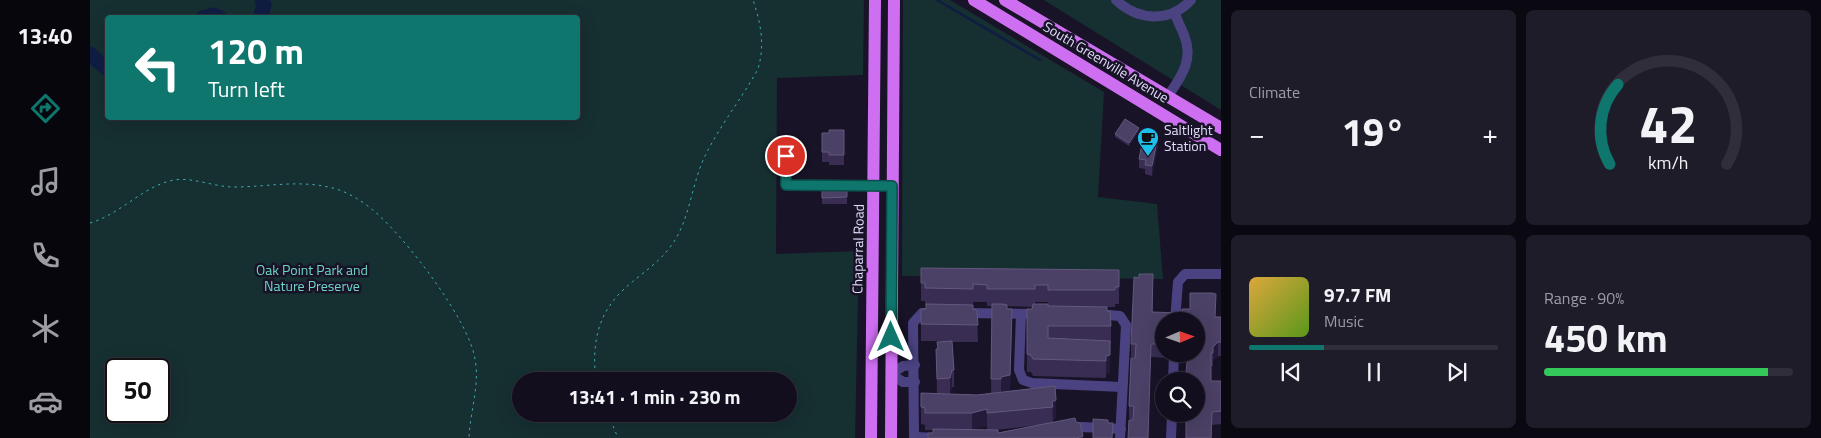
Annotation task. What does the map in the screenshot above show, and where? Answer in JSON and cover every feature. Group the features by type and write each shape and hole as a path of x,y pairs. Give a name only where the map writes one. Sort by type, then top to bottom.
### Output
{"main road":[{"name":"Chaparral Road","path":"871,438 875,0"},
{"path":"891,438 894,0"},
{"name":"South Greenville Avenue","path":"974,0 1221,150"},
{"name":"South Greenville Avenue","path":"1005,0 1221,128"},
{"path":"1039,38 1047,25"},
{"path":"1159,112 1168,96"},
{"path":"873,185 892,186"},
{"path":"872,374 891,374"}],"street":[{"path":"1116,0 1129,10 1144,16 1160,17 1175,12 1191,0"},
{"path":"1168,96 1189,59 1185,36 1175,12"},
{"path":"786,156 786,185 873,185"},
{"path":"1176,312 1178,282 1185,274 1221,274"},
{"path":"952,438 914,438 915,365 913,323 922,313 1048,314"},
{"path":"1021,314 1019,370 1023,380 1032,383 1122,387"},
{"path":"1055,431 1082,427 1120,433 1126,325 1124,320 1113,314 1084,314"},
{"path":"915,365 903,366 891,374 903,382 915,382"},
{"path":"1171,438 1172,422"}],"path":[{"path":"596,372 594,341 601,324 622,291 657,262 673,243 680,231 696,175 706,154 758,69 761,58 761,22 753,0"},
{"path":"90,223 122,208 154,187 173,180 231,187 309,183 330,187 354,196 375,212 414,255 451,304 470,340 477,378 469,438"},
{"path":"611,422 618,438"}],"green space":[{"name":"Oak Point Park and Nature Preserve","path":"90,0 864,0 863,75 777,78 776,254 859,251 855,438 90,438"},
{"path":"903,0 950,0 1104,92 1098,197 1157,204 1163,279 902,276"},
{"path":"1044,0 1221,0 1221,110 1047,2"}],"building":[{"path":"1125,119 1139,128 1129,143 1115,134"},
{"path":"829,130 844,130 844,155 829,155 829,152 822,152 822,133 829,133"},
{"path":"1144,134 1158,136 1152,166 1145,165 1146,160 1139,159"},
{"path":"822,188 847,188 847,197 822,198"},
{"path":"921,268 1119,270 1119,287 1115,287 1115,290 1048,290 1048,285 1035,285 1035,289 987,289 987,285 973,284 973,289 925,288 925,283 921,283"},
{"path":"1139,274 1153,274 1152,312 1155,312 1155,344 1151,344 1148,438 1128,438 1129,420 1133,420 1134,406 1129,406 1131,358 1135,358 1136,344 1131,344 1134,277 1139,278"},
{"path":"1190,293 1216,294 1215,317 1221,317 1221,342 1218,342 1213,347 1213,353 1211,353 1211,381 1221,381 1221,411 1212,412 1211,438 1186,438 1186,422 1205,422 1205,372 1186,372 1187,362 1205,362 1205,312 1181,312 1182,309 1190,309"},
{"path":"926,304 973,305 973,309 977,311 978,325 921,324 921,309 926,309"},
{"path":"992,304 1007,305 1007,309 1012,309 1010,375 1001,377 1001,379 991,379"},
{"path":"1033,304 1107,307 1107,311 1110,311 1111,326 1048,326 1048,338 1110,341 1110,355 1106,356 1106,361 1033,359 1031,355 1027,354 1027,309 1032,309"},
{"path":"952,341 954,370 952,370 950,378 937,379 937,342"},
{"path":"1055,386 1056,400 1052,402 1053,407 987,413 987,409 972,413 925,413 925,408 921,407 921,393 977,395"},
{"path":"1075,418 1076,422 1080,423 1083,436 1076,438 928,438 928,433 933,433 933,429 998,430 998,433"},
{"path":"1093,419 1108,420 1108,423 1113,423 1112,438 1093,438"}],"waterway":[{"path":"261,15 264,5 262,0"},
{"path":"937,0 1040,60"},
{"path":"90,54 105,67"}],"place":[{"name":"Saltlight Station","path":"1148,157"}],"route":[{"path":"786,156 786,185 892,186 891,337"}]}
